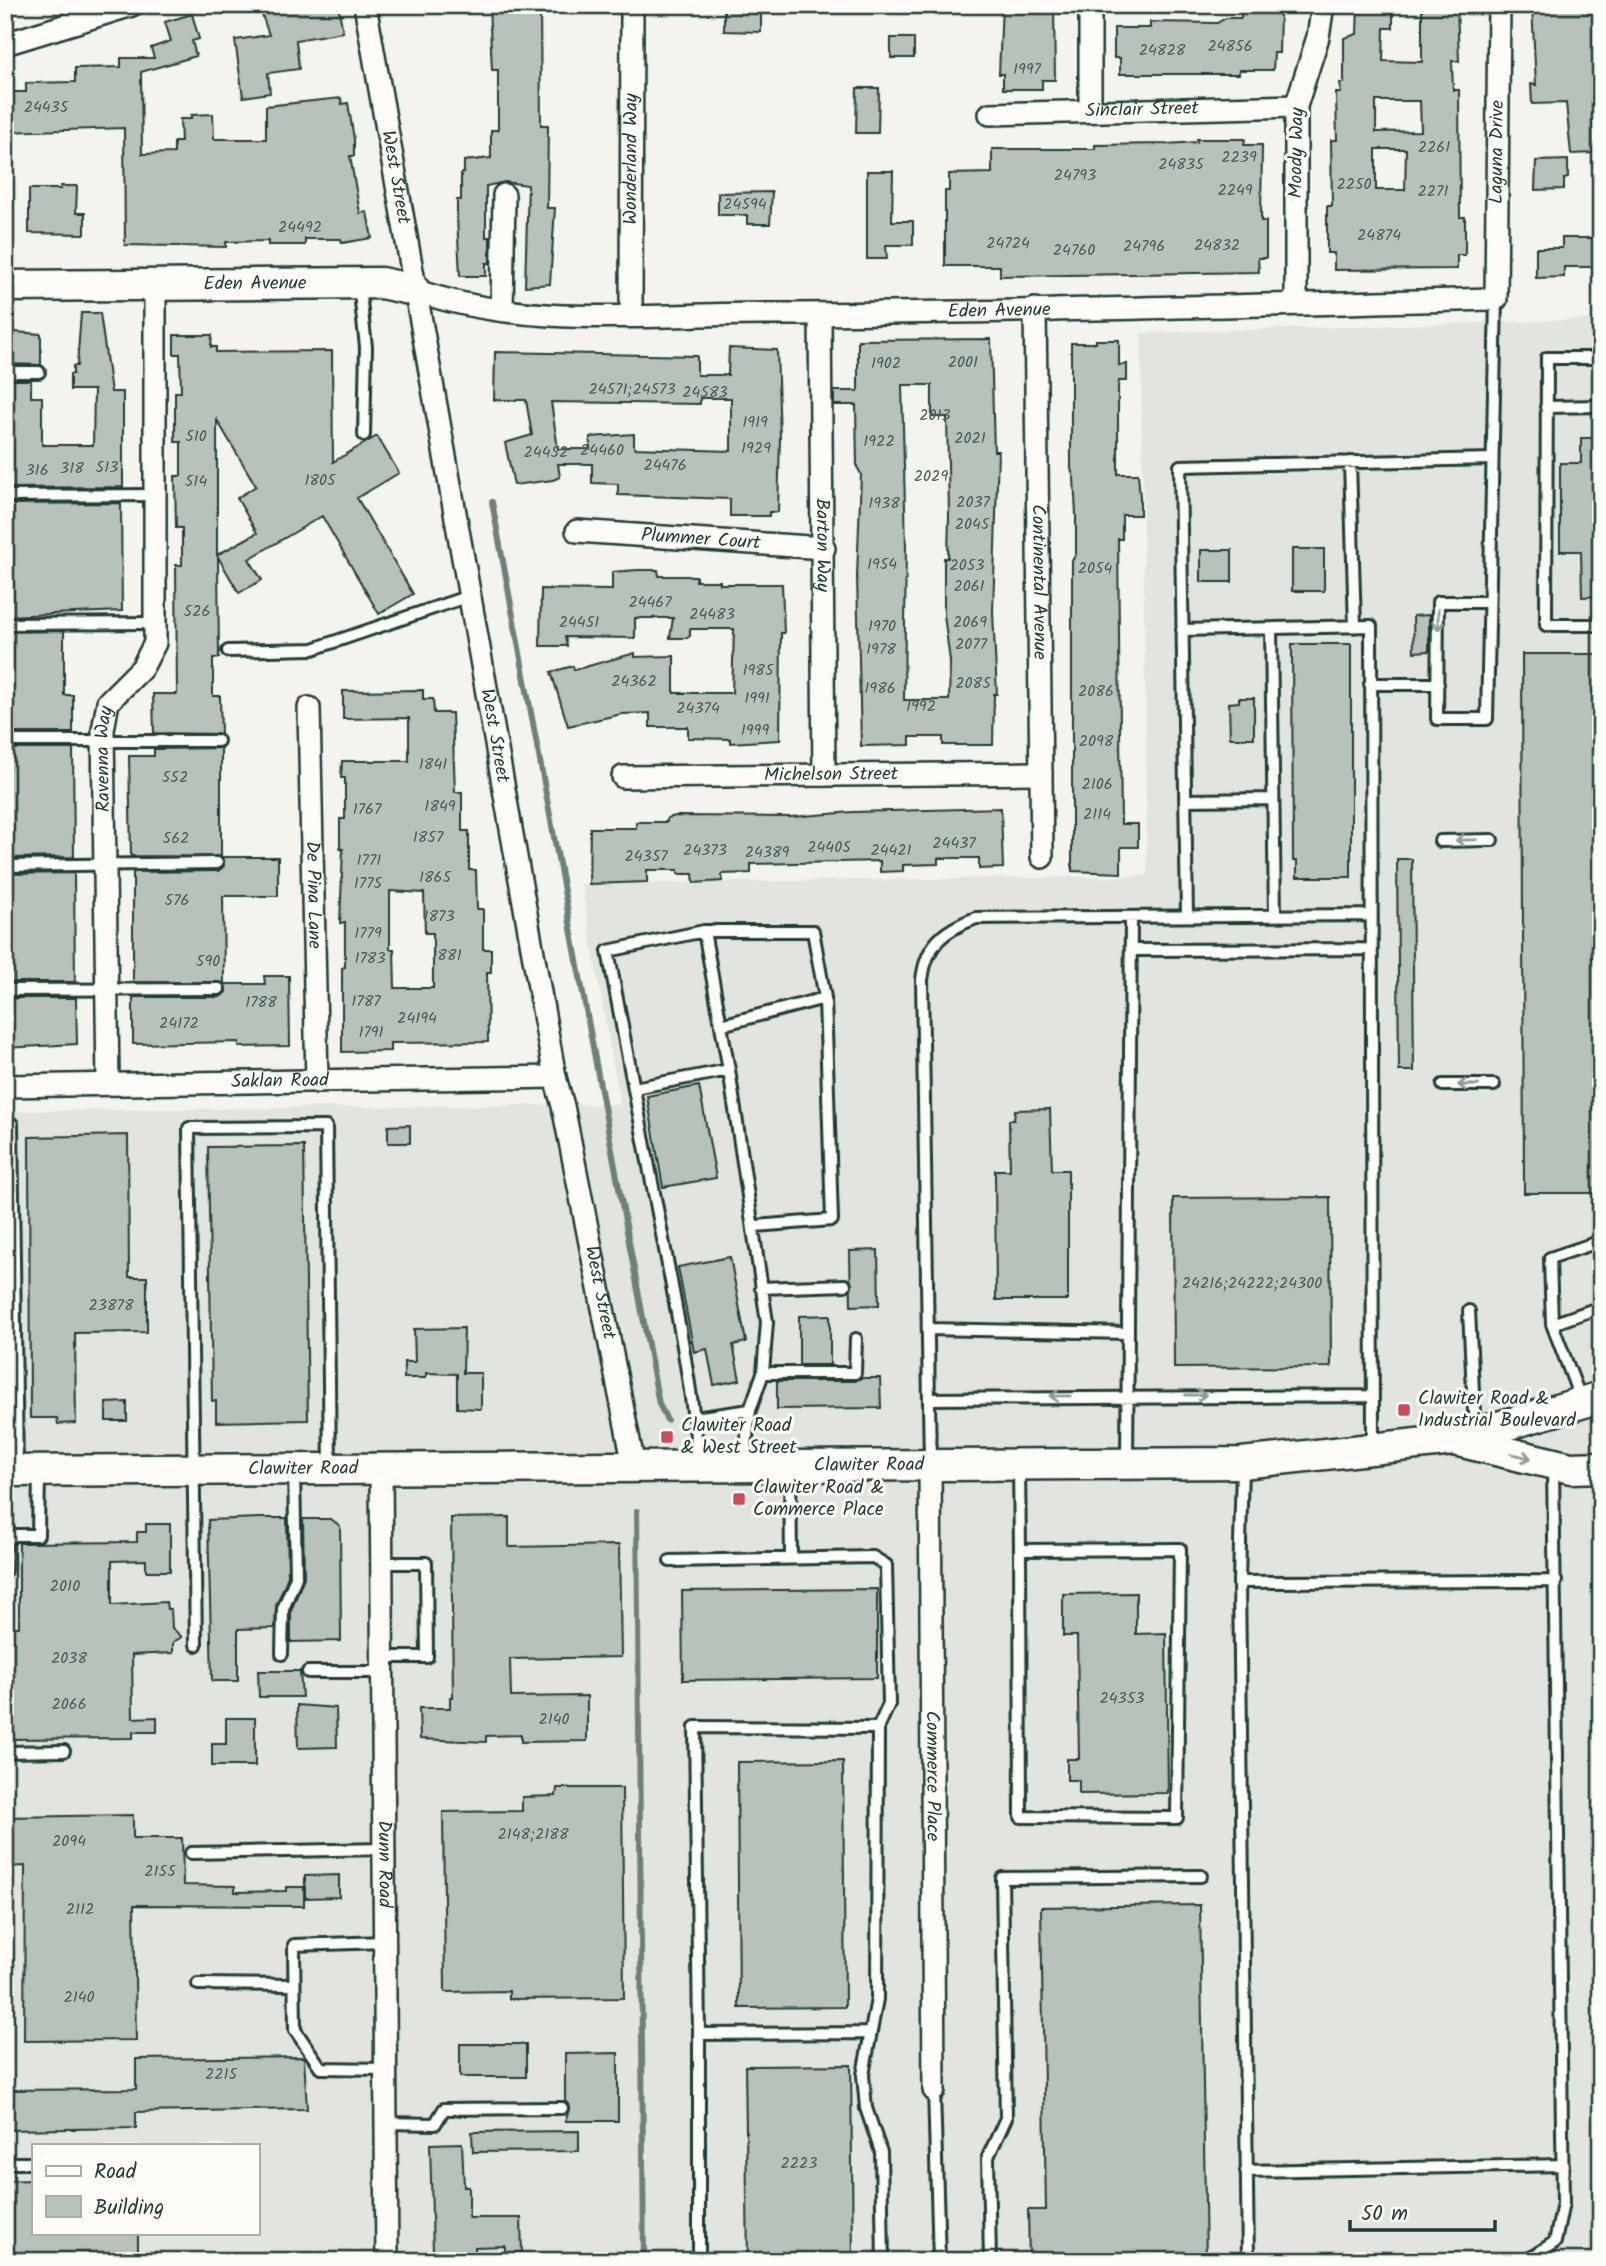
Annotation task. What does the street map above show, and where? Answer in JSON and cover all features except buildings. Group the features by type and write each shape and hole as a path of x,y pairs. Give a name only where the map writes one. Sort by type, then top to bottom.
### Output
{"main road":[{"name":"Eden Avenue","path":"5,286 155,287 381,283 414,290"},
{"name":"Clawiter Road","path":"20,1471 1242,1463 1465,1438 1592,1401"},
{"path":"1465,1438 1571,1468 1601,1467"}],"street":[{"path":"5,44 132,5"},
{"name":"West Street","path":"365,5 555,1077 634,1466"},
{"name":"Wonderland Way","path":"631,314 632,5"},
{"path":"1090,5 1090,111"},
{"name":"Moody Way","path":"1296,304 1296,106 1318,37 1323,5"},
{"name":"Laguna Drive","path":"1496,299 1499,5"},
{"name":"Sinclair Street","path":"990,114 1296,106"},
{"path":"502,310 504,195"},
{"name":"Ravenna Way","path":"108,1083 103,740 108,702 142,668 155,643 155,287"},
{"name":"Eden Avenue","path":"414,290 448,301 530,315 820,314 1496,299"},
{"name":"Continental Avenue","path":"1035,309 1042,857"},
{"name":"Barton Way","path":"820,314 824,775"},
{"name":"Plummer Court","path":"577,531 824,548"},
{"name":"De Pina Lane","path":"309,708 317,1082"},
{"name":"Michelson Street","path":"623,777 1041,773"},
{"name":"Saklan Road","path":"5,1086 555,1077"},
{"name":"Commerce Place","path":"930,1463 934,2090"},
{"name":"Dunn Road","path":"381,1467 387,2261"}],"lane":[{"path":"359,283 366,347 364,435"},
{"path":"1489,602 1438,602 1437,719 1487,719 1496,299"},
{"path":"1601,358 1547,358 1546,407 1546,625 1601,625"},
{"path":"5,372 39,372"},
{"path":"1546,407 1601,406"},
{"path":"1187,916 1180,466 1492,459"},
{"path":"1350,462 1355,627"},
{"path":"5,496 154,495"},
{"path":"228,651 313,649 469,596"},
{"path":"5,624 156,623"},
{"path":"1182,630 1371,626 1373,1450"},
{"path":"1271,629 1275,916"},
{"path":"1370,684 1438,684"},
{"path":"5,741 218,741"},
{"path":"1185,800 1273,799"},
{"path":"1440,841 1492,840"},
{"path":"5,866 217,863"},
{"path":"930,1463 922,981 927,954 936,940 955,926 976,918 1370,915"},
{"path":"1128,1463 1131,917"},
{"path":"704,931 755,1226 767,1322 763,1373 750,1410 744,1465"},
{"path":"699,1465 695,1418 608,951 704,931 813,931 825,998 832,1220 755,1226"},
{"path":"1131,950 1370,949"},
{"path":"5,990 219,989"},
{"path":"721,1025 825,998"},
{"path":"634,1088 729,1070"},
{"path":"1443,1085 1494,1085"},
{"path":"5,1570 6,1541 14,1535 38,1535 20,1471 12,1124"},
{"path":"196,1645 189,1128 326,1127 330,1468"},
{"path":"1592,1401 1552,1324 1550,1258 1601,1241"},
{"path":"761,1288 845,1285"},
{"path":"1552,1324 1601,1307"},
{"path":"1465,1438 1469,1311"},
{"path":"929,1329 1128,1333"},
{"path":"763,1373 855,1373 856,1339"},
{"path":"930,1399 1128,1395 1373,1396"},
{"path":"695,1418 750,1410"},
{"path":"1019,1463 1021,1817 1177,1818 1180,1549 1020,1550"},
{"path":"1242,1463 1239,1582 1248,2261"},
{"path":"1526,2261 1555,2242 1563,2203 1553,1463"},
{"path":"789,1464 791,1559"},
{"path":"282,1654 283,1609 296,1577 294,1468"},
{"path":"670,1561 873,1557 886,1565 889,1704 878,1728 877,1999 863,2075 866,2108 881,2152 883,2261"},
{"path":"308,1672 382,1665 427,1657 426,1563 382,1563"},
{"path":"1239,1582 1556,1581"},
{"path":"699,2261 695,1727 878,1728"},
{"path":"5,1752 64,1751"},
{"path":"191,1853 384,1849"},
{"path":"990,2261 988,2157 1006,2118 1002,1878 1201,1876"},
{"path":"384,1942 294,1945 294,1985 295,2030 321,2068 386,2069"},
{"path":"198,1984 294,1985"},
{"path":"699,2034 870,2033"},
{"path":"934,2090 939,2261"},
{"path":"386,2123 435,2124 444,2109 562,2108"},
{"path":"5,2163 32,2163"},
{"path":"1246,2171 1563,2165"}],"shaded area":[{"path":"1601,319 1601,2261 5,2261 5,1111 620,1104 581,884 1147,876 1141,333"}],"waterway":[{"path":"492,502 659,1404 667,1420"},
{"path":"637,1511 644,2261"}],"place":[{"name":"Clawiter Road & Industrial Boulevard","path":"1404,1410"},
{"name":"Clawiter Road & West Street","path":"667,1437"},
{"name":"Clawiter Road & Commerce Place","path":"739,1499"}]}
